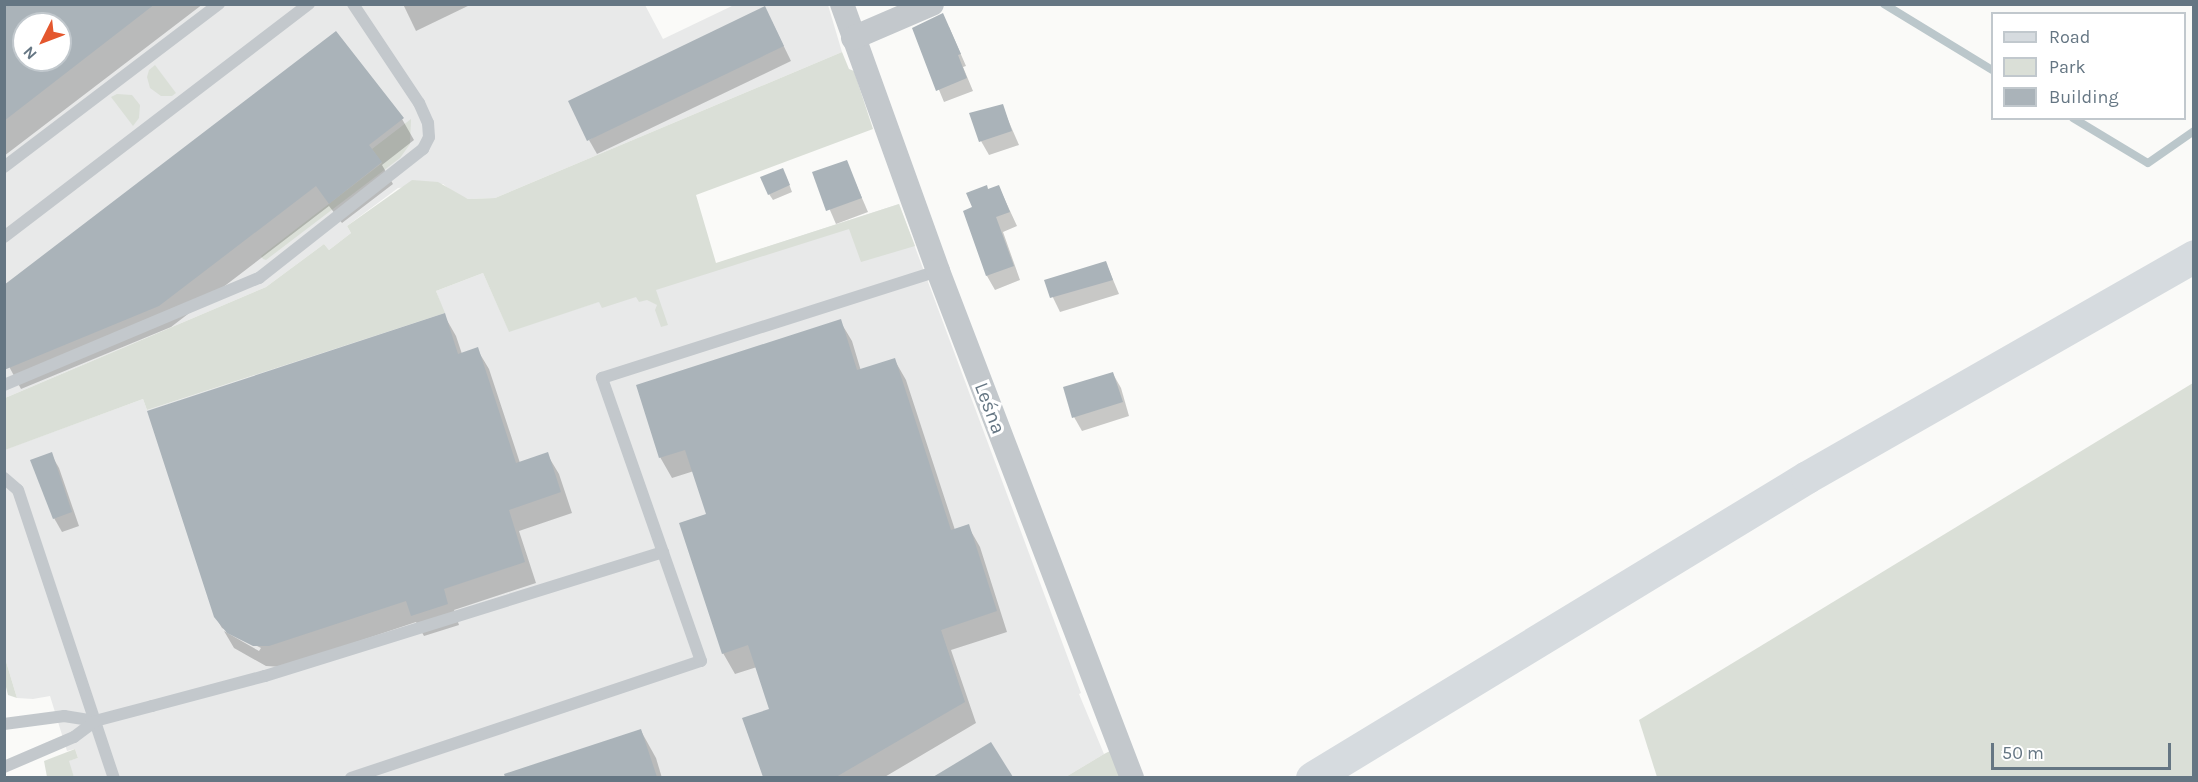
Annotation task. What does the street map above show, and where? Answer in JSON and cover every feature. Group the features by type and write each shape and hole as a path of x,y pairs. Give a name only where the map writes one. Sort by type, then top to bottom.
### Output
{"main road":[{"path":"1312,777 1807,477 2193,256"}],"street":[{"name":"Leśna","path":"842,4 938,271 1132,777"},
{"path":"853,38 932,4"}],"lane":[{"path":"4,167 219,4"},
{"path":"4,237 309,4"},
{"path":"4,385 259,278 423,150 429,137 428,123 419,103 353,4"},
{"path":"351,777 701,661 602,378 938,271"},
{"path":"4,478 18,490 114,777"},
{"path":"4,724 64,716 95,721 264,676 663,552"},
{"path":"4,767 74,738 95,721"}],"shaded area":[{"path":"5,5 645,5 663,39 734,5 828,5 842,52 495,198 468,199 454,193 443,184 398,188 347,226 351,233 329,250 324,244 266,287 5,398"},
{"path":"899,204 1081,693 1079,694 1104,754 1064,778 74,777 68,761 78,758 75,749 67,751 50,696 33,699 17,698 5,658 4,450 143,399 147,410 444,313 436,291 483,273 509,331"}],"green space":[{"path":"842,52 849,69 854,71 873,129 696,195 716,263 899,204 915,246 861,262 849,229 656,290 668,325 661,327 655,310 657,305 647,300 639,302 636,297 602,308 599,302 509,332 483,273 436,291 445,313 147,410 143,399 5,450 5,398 266,287 324,244 329,250 351,233 347,226 412,180 438,182 468,199 495,198"},
{"path":"155,65 176,93 172,96 161,96 150,88 147,77 149,70"},
{"path":"117,94 132,95 140,105 139,118 133,126 111,97"},
{"path":"411,119 410,144 400,158 266,260 263,259 261,256 382,163 372,149"},
{"path":"2193,383 2193,777 1657,777 1639,720"},
{"path":"5,658 17,698 8,695"},
{"path":"75,749 78,758 69,761 74,777 47,777 44,761"},
{"path":"1112,750 1121,778 1064,778 1104,754"}],"building":[{"path":"4,4 155,4 72,68 72,12 12,12 12,72 67,72 4,121"},
{"path":"765,6 784,46 587,141 568,101"},
{"path":"943,13 961,54 958,55 967,78 936,91 912,28"},
{"path":"336,31 404,118 369,145 382,162 329,204 316,186 159,306 4,370 4,285"},
{"path":"1003,104 1012,131 979,142 969,113"},
{"path":"847,160 862,198 826,211 812,172"},
{"path":"783,168 790,185 768,195 760,177"},
{"path":"987,185 988,189 999,185 1010,212 996,217 1014,266 986,276 963,211 972,207 966,193"},
{"path":"1106,261 1113,280 1050,298 1044,280"},
{"path":"445,313 458,354 478,347 516,463 548,452 561,492 509,510 525,562 444,589 448,604 411,616 406,601 269,646 253,646 227,633 214,617 147,411"},
{"path":"841,319 857,370 895,358 951,530 969,524 997,611 941,630 965,702 836,777 763,777 742,718 769,709 748,645 722,654 679,523 706,514 685,450 659,458 636,385"},
{"path":"1113,372 1123,402 1072,418 1063,387"},
{"path":"52,452 72,512 53,519 30,460"},
{"path":"641,729 657,777 505,777 504,774"},
{"path":"991,742 1013,777 933,777"}],"waterway":[{"path":"1884,4 1991,69"},
{"path":"2076,120 2148,163 2194,131"}]}
